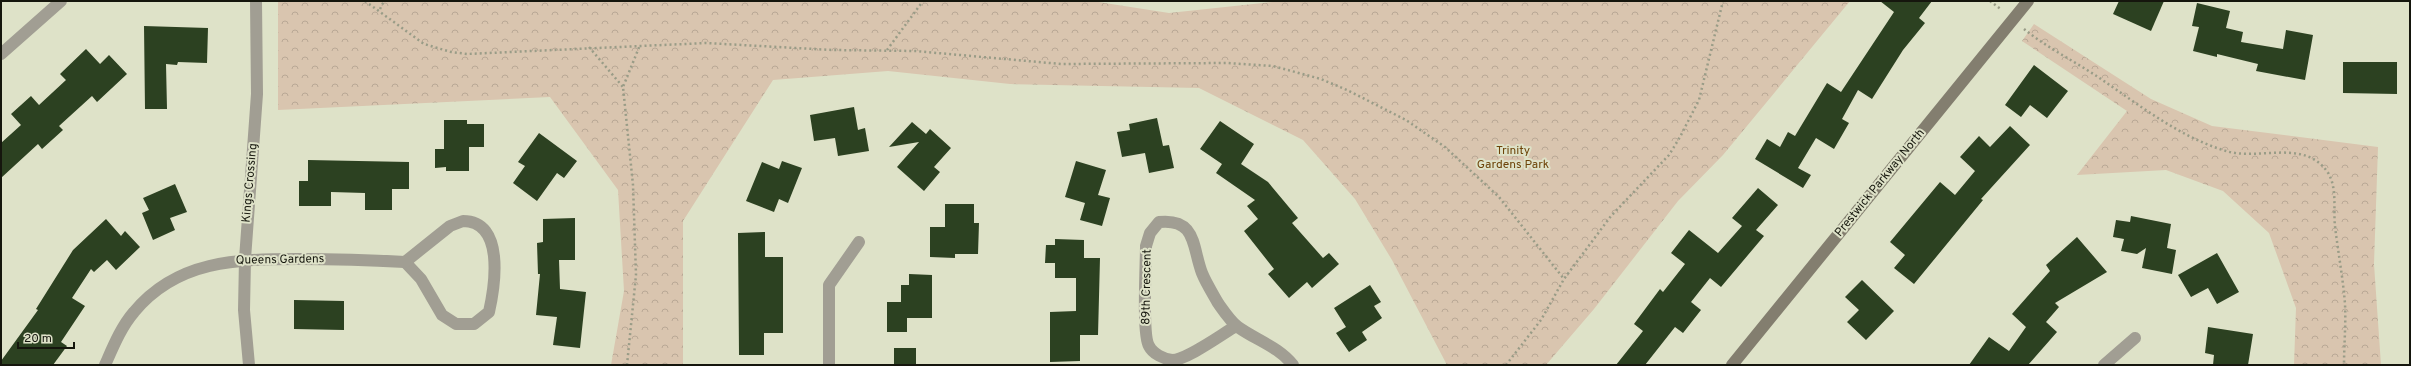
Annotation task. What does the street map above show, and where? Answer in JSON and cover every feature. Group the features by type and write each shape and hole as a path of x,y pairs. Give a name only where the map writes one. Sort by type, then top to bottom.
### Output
{"street":[{"path":"1,54 61,1"},
{"name":"Kings Crossing","path":"249,365 244,310 245,259 257,94 256,1"},
{"name":"Prestwick Parkway North","path":"1732,365 2028,1"},
{"path":"471,221 484,228 491,239 495,283 489,312 474,324 456,324 442,315 421,279 405,262 450,226 471,221"},
{"name":"89th Crescent","path":"1236,326 1187,355 1172,360 1159,356 1148,346 1146,331 1146,246 1150,233 1159,222 1173,221 1186,228 1192,240 1202,273 1219,304 1236,326 1273,348 1293,365"},
{"path":"829,365 829,285 859,242"},
{"name":"Queens Gardens","path":"105,365 118,337 134,312 157,290 182,275 211,264 245,259 351,259 405,262"},
{"path":"2104,365 2135,338"}],"path":[{"path":"365,1 380,10 414,39 435,48 451,52 488,54 588,47 706,43 832,50 915,51 1061,64 1248,64 1273,66 1321,79 1381,106 1445,147 1499,197 1564,279"},
{"path":"380,10 384,1"},
{"path":"886,51 923,1"},
{"path":"1506,365 1541,320 1564,279 1611,216 1659,166 1680,137 1699,100 1716,20 1723,1"},
{"path":"1990,1 2000,8"},
{"path":"2028,31 2175,128 2212,147 2230,153 2249,155 2293,153 2312,159 2326,170 2332,180 2334,191 2336,236 2344,291 2344,365"},
{"path":"627,365 634,312 636,267 633,185 622,87 640,45"},
{"path":"588,47 622,87"}],"green space":[{"name":"Trinity Gardens Park","path":"278,1 1092,1 1169,13 1281,1 1850,1 1723,155 1678,201 1594,309 1546,365 1447,365 1392,260 1355,199 1303,140 1199,88 1010,84 888,71 773,80 683,221 683,365 611,365 624,291 618,190 550,97 278,110"},
{"path":"2034,24 2151,99 2212,126 2378,147 2374,264 2381,365 2294,365 2296,308 2269,233 2223,191 2166,170 2077,175 2127,111 2022,41"}],"building":[{"path":"1880,1 1932,1 1919,18 1925,23 1903,50 1872,99 1858,90 1842,119 1849,123 1834,149 1816,138 1798,168 1811,175 1803,188 1755,159 1767,139 1780,147 1788,132 1795,136 1827,83 1841,92 1894,12"},
{"path":"2119,1 2164,1 2151,31 2113,14"},
{"path":"2197,3 2230,11 2226,28 2243,32 2241,42 2283,49 2286,30 2313,35 2305,80 2256,71 2258,64 2217,54 2217,57 2193,51 2199,27 2192,26"},
{"path":"144,26 208,28 207,63 178,62 177,65 166,64 167,109 145,109"},
{"path":"86,49 100,64 109,55 127,74 97,102 92,96 59,126 63,130 42,149 38,144 1,178 1,143 21,125 11,114 31,96 39,105 66,80 60,74"},
{"path":"2343,62 2397,62 2397,94 2343,93"},
{"path":"2034,65 2068,91 2047,118 2030,105 2021,117 2005,105"},
{"path":"854,107 858,130 865,128 869,151 838,156 835,138 814,141 810,115"},
{"path":"1157,118 1163,146 1169,145 1174,168 1149,173 1145,153 1122,157 1117,132 1130,130 1129,124"},
{"path":"444,120 467,120 467,124 484,124 484,147 469,147 469,171 446,171 446,167 435,168 435,149 444,149"},
{"path":"1220,121 1254,144 1241,164 1268,182 1298,218 1292,223 1323,258 1329,253 1339,264 1312,288 1307,282 1289,298 1268,274 1274,269 1244,231 1258,219 1247,206 1255,200 1216,173 1222,164 1200,149"},
{"path":"912,122 926,134 930,129 951,148 934,167 940,172 924,191 897,167 919,142 889,147"},
{"path":"2010,126 2030,145 1981,199 1983,200 1914,284 1894,268 1905,255 1890,242 1940,182 1955,195 1975,171 1960,157 1979,136 1990,147"},
{"path":"539,133 577,161 564,178 557,173 537,201 513,183 525,166 518,162"},
{"path":"308,160 409,162 409,189 392,189 392,210 365,210 365,193 331,192 331,206 299,206 299,181 308,181"},
{"path":"782,161 802,168 788,203 779,199 774,212 746,201 762,162 779,169"},
{"path":"1076,161 1106,170 1098,195 1110,198 1102,226 1080,220 1085,203 1065,197"},
{"path":"175,184 187,212 170,218 175,230 153,240 142,213 149,210 143,198"},
{"path":"1758,188 1778,205 1756,230 1764,236 1721,287 1710,278 1691,302 1701,310 1683,333 1675,327 1645,365 1616,365 1643,331 1634,324 1660,289 1663,292 1685,264 1671,253 1689,230 1718,253 1742,226 1732,218"},
{"path":"945,204 974,204 974,223 979,223 978,254 955,254 955,258 930,257 930,227 945,227"},
{"path":"2131,216 2171,224 2167,248 2176,250 2172,274 2142,268 2146,248 2137,254 2121,251 2124,239 2113,237 2116,220 2130,222"},
{"path":"575,218 575,260 559,260 560,289 586,292 580,348 553,345 557,317 536,315 540,274 538,274 537,243 543,242 543,219"},
{"path":"106,219 121,236 125,231 140,247 116,270 107,260 94,272 91,269 72,298 85,306 61,342 67,346 53,365 1,365 1,361 38,310 36,309 73,250"},
{"path":"765,232 765,257 783,257 783,333 764,333 764,355 739,355 738,233"},
{"path":"2077,237 2107,272 2055,303 2059,307 2046,322 2057,332 2028,365 1969,365 1989,337 2009,351 2026,327 2012,314 2050,271 2046,265"},
{"path":"1055,239 1084,240 1084,258 1100,258 1098,335 1080,335 1080,361 1050,362 1050,312 1076,311 1076,278 1055,278 1055,263 1045,263 1046,245 1055,245"},
{"path":"2217,253 2239,292 2217,304 2208,288 2191,297 2178,275"},
{"path":"909,274 932,275 932,318 907,318 907,332 887,332 887,302 901,302 901,285 909,285"},
{"path":"1862,280 1894,311 1866,340 1847,322 1859,310 1845,297"},
{"path":"1370,285 1381,302 1374,306 1382,318 1362,332 1367,340 1349,352 1336,333 1346,327 1334,308"},
{"path":"294,300 344,301 344,330 294,329"},
{"path":"2208,327 2253,334 2248,365 2213,365 2214,355 2205,353"},
{"path":"894,348 916,348 916,365 894,365"}]}
